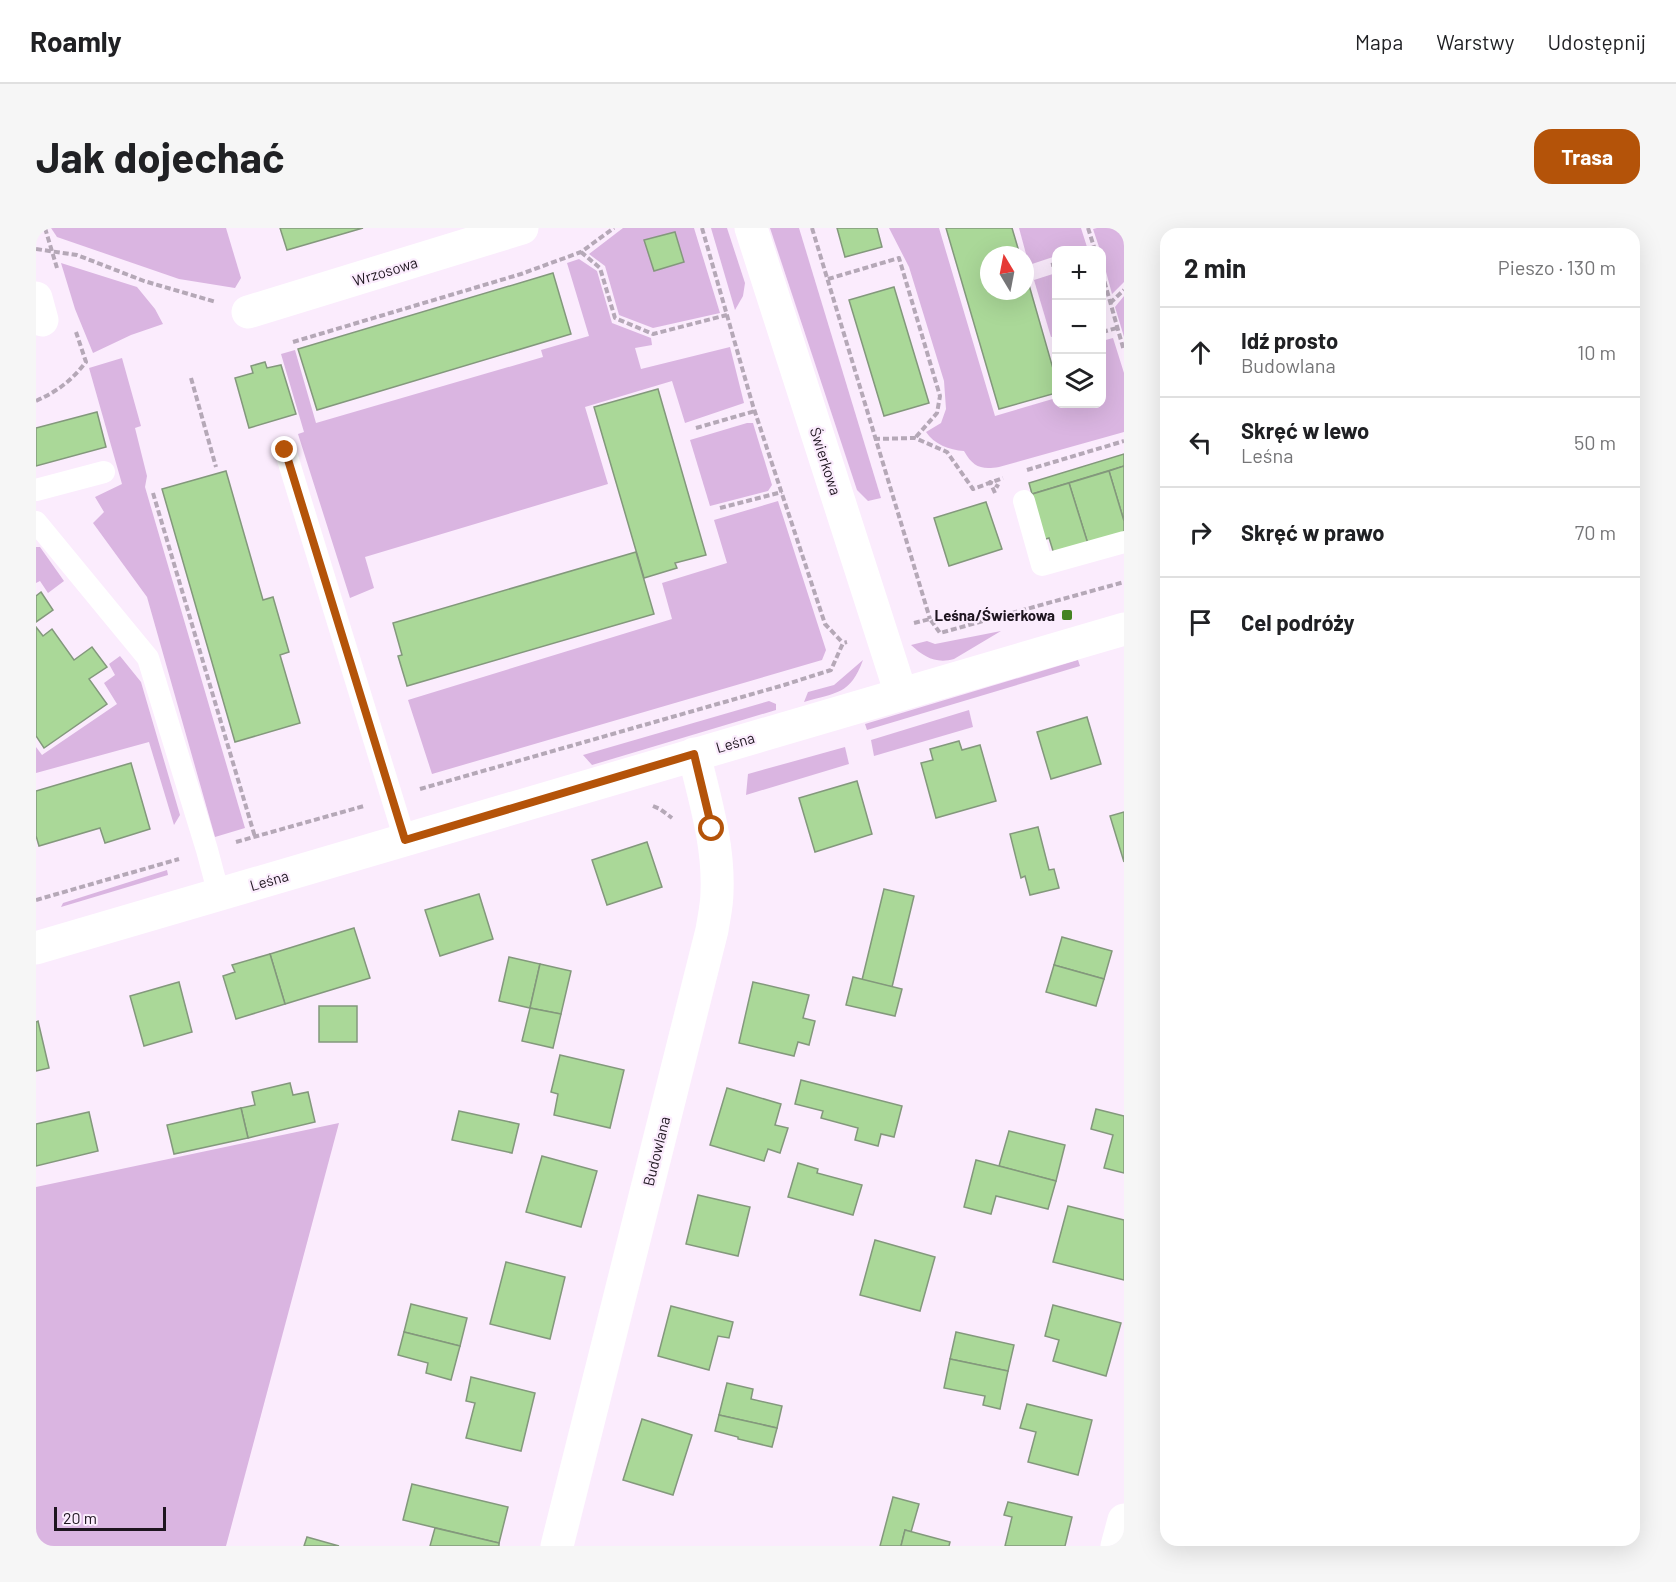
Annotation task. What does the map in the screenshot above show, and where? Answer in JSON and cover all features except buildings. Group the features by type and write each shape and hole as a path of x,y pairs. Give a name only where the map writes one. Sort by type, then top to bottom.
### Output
{"street":[{"name":"Wrzosowa","path":"248,312 522,228"},
{"name":"Świerkowa","path":"751,228 901,694"},
{"name":"Leśna","path":"36,948 1124,629"},
{"name":"Budowlana","path":"556,1546 712,930 717,894 717,863 712,829 694,754"},
{"path":"1117,1546 1124,1520"}],"lane":[{"path":"285,450 405,840"},
{"path":"36,490 104,472"},
{"path":"1024,501 1042,565 1124,542"},
{"path":"36,522 148,658 219,895"}],"path":[{"path":"293,342 521,274 581,252 614,228"},
{"path":"702,228 755,411 825,624 843,643"},
{"path":"812,228 930,619 940,633 1124,582"},
{"path":"1088,228 1094,246"},
{"path":"36,249 77,255 144,280 248,312"},
{"path":"581,252 600,268 615,318 653,334 727,315"},
{"path":"828,279 899,258 940,396 937,413 915,438"},
{"path":"1106,290 1124,351"},
{"path":"1110,303 1124,290"},
{"path":"1106,331 1117,328"},
{"path":"36,401 61,389 86,362 76,332"},
{"path":"190,378 216,467"},
{"path":"696,428 755,411"},
{"path":"874,439 915,438 947,452 973,489 1012,475"},
{"path":"1023,472 1124,441"},
{"path":"720,508 782,492"},
{"path":"153,493 255,837"},
{"path":"912,624 930,619"},
{"path":"843,643 851,641"},
{"path":"36,900 784,685 831,670 843,643"},
{"path":"647,804 660,809 673,819 677,827"}],"shaded area":[{"path":"51,228 226,228 241,278 235,288 179,279 57,237"},
{"path":"623,228 694,228 720,313 653,328 619,315 605,266 589,254"},
{"path":"711,228 727,228 745,283 743,296 735,310"},
{"path":"770,228 799,228 881,498 868,501 857,490"},
{"path":"889,228 939,228 995,416 1052,399 1052,408 1106,408 1106,340 1113,338 1124,373 1124,432 993,468 978,466 964,451 947,448 933,440 926,432 941,423 946,409 944,381 909,267"},
{"path":"1019,228 1081,228 1087,246 1052,246 1052,257 1034,263 1034,246 1024,246"},
{"path":"1124,228 1124,282 1112,294 1106,272 1106,246 1099,246 1093,229"},
{"path":"579,259 597,271 612,323 651,338 652,345 635,348 641,369 730,347 744,403 685,423 672,381 585,407 608,484 365,557 374,588 350,598 298,434 304,432 281,354 295,350 316,423 543,357 541,350 589,336 567,263"},
{"path":"61,263 137,287 155,309 163,324 131,335 93,353 75,309"},
{"path":"1052,274 1052,337 1051,337 1034,280"},
{"path":"1124,296 1124,337 1115,307"},
{"path":"122,358 141,426 135,428 147,476 145,487 245,828 215,837 147,597 93,523 104,512 95,497 122,484 89,368"},
{"path":"753,423 772,485 768,491 710,506 690,440"},
{"path":"778,501 826,650 822,660 432,774 408,700 672,619 662,583 727,563 714,520"},
{"path":"36,547 40,547 64,581 48,593 40,581 36,583"},
{"path":"1001,631 954,659 942,661 921,653 911,645 927,641 935,644"},
{"path":"120,656 141,682 180,815 174,825 149,742 36,773 36,747 42,755 117,704 104,683 115,675 109,664"},
{"path":"863,660 853,680 847,686 834,694 804,702 808,692 834,685"},
{"path":"1078,660 1080,666 867,730 865,724"},
{"path":"769,701 776,704 776,710 592,765 583,755"},
{"path":"969,710 973,727 874,756 871,740"},
{"path":"845,747 849,764 746,795 748,774"},
{"path":"167,870 168,875 61,907 63,903"},
{"path":"339,1123 226,1546 36,1546 36,1187"}],"place":[{"name":"Leśna/Świerkowa","path":"1067,615"}],"route":[{"path":"285,450 405,840 694,754 712,829"}]}
